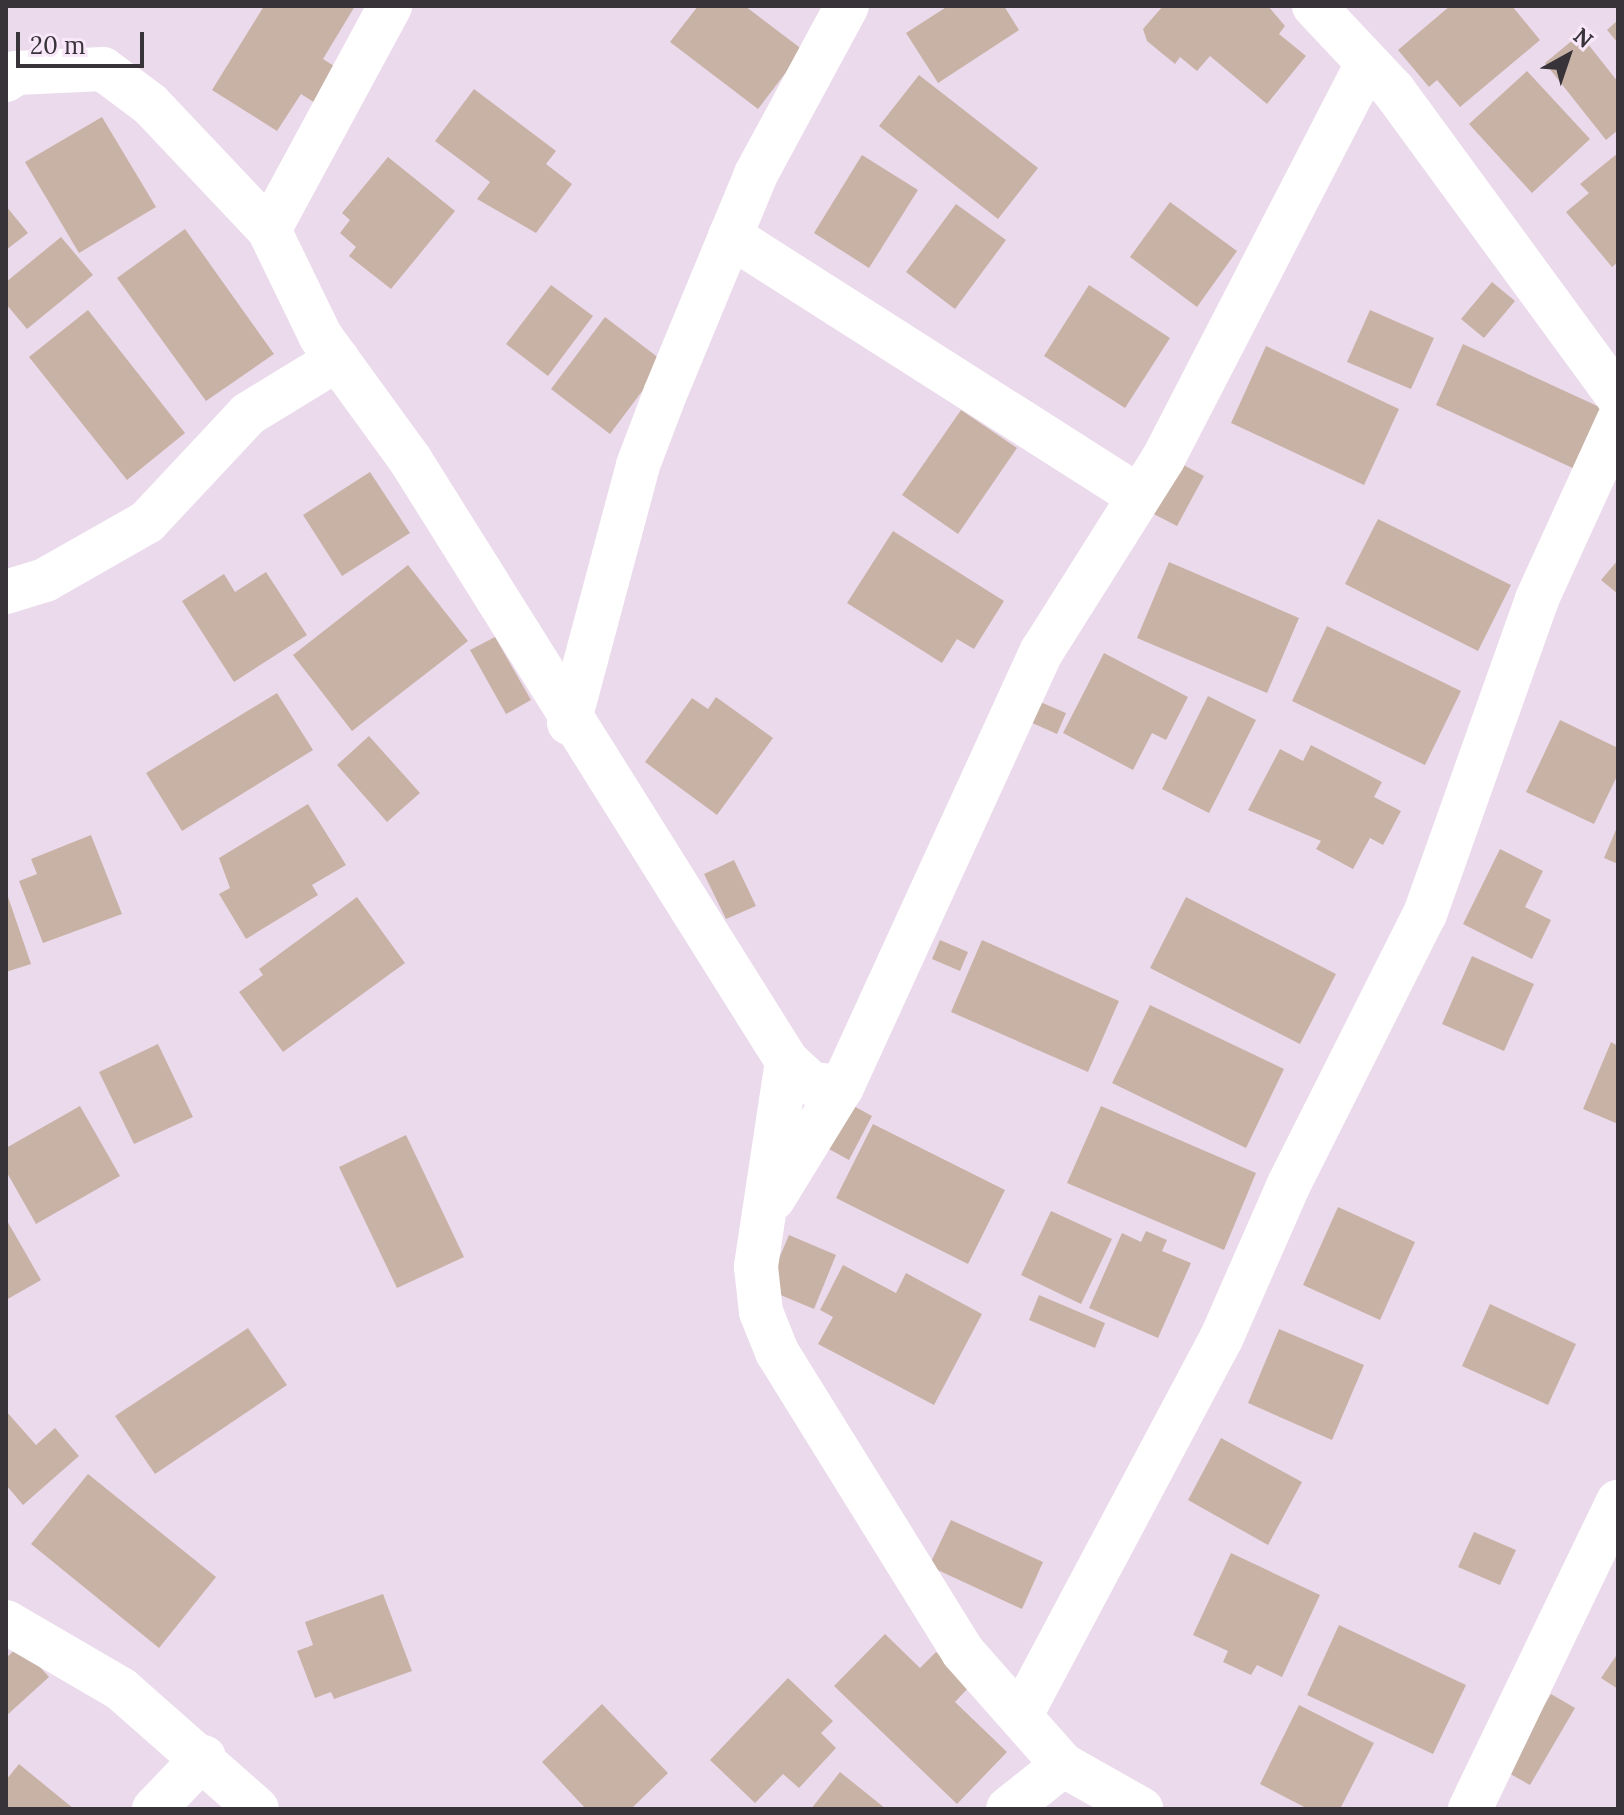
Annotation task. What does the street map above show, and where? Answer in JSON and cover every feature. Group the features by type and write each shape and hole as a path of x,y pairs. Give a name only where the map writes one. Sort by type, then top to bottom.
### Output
{"street":[{"path":"269,230 390,6"},
{"path":"569,723 638,465 730,236 847,6"},
{"path":"1314,6 1367,63 1618,397"},
{"path":"764,1215 842,1087 1042,651 1138,496 1367,63"},
{"path":"6,80 16,73 103,69 150,104 269,230 338,359 411,461 569,723 787,1061 812,1084 842,1087"},
{"path":"730,236 1138,496"},
{"path":"6,592 45,580 147,522 248,414 338,359"},
{"path":"1023,1711 1221,1339 1289,1184 1425,914 1537,599 1618,421"},
{"path":"787,1061 756,1267 761,1312 777,1352 963,1652 1023,1711 1063,1765 1141,1809"},
{"path":"1470,1809 1618,1502"},
{"path":"6,1622 121,1689 204,1757 257,1809"},
{"path":"154,1809 204,1757"},
{"path":"1008,1809 1063,1765"}],"building":[{"path":"264,6 355,6 323,59 342,71 320,106 301,94 277,131 212,90"},
{"path":"698,6 745,6 803,50 758,109 670,42"},
{"path":"948,6 1004,6 1019,30 938,83 906,33"},
{"path":"1163,6 1268,6 1285,26 1279,34 1306,56 1267,104 1210,56 1197,71 1180,57 1175,64 1147,41 1143,29"},
{"path":"1450,6 1512,6 1540,40 1460,107 1437,80 1429,87 1398,50"},
{"path":"1618,20 1618,43 1607,30"},
{"path":"1580,34 1618,82 1618,130 1606,140 1545,63"},
{"path":"1527,71 1590,139 1532,193 1469,124"},
{"path":"919,75 1038,168 998,219 879,126"},
{"path":"474,89 556,151 546,164 572,184 536,233 477,199 490,182 435,141"},
{"path":"102,117 156,207 79,253 25,162"},
{"path":"1618,153 1618,262 1612,267 1566,212 1589,193 1580,184"},
{"path":"862,155 918,190 869,268 814,233"},
{"path":"388,157 455,211 391,289 349,256 356,247 340,233 350,220 342,213"},
{"path":"1170,202 1237,251 1197,307 1130,257"},
{"path":"956,204 1006,240 955,309 906,272"},
{"path":"6,206 28,233 6,250"},
{"path":"185,229 274,354 206,401 117,278"},
{"path":"61,237 93,275 27,329 6,304 6,282"},
{"path":"1492,282 1515,301 1484,338 1461,319"},
{"path":"551,285 593,316 548,376 506,344"},
{"path":"1089,285 1170,338 1125,408 1044,356"},
{"path":"88,310 185,433 127,480 29,357"},
{"path":"1370,310 1434,338 1411,389 1347,362"},
{"path":"605,317 664,362 610,434 551,389"},
{"path":"1463,344 1606,410 1579,471 1436,405"},
{"path":"1266,346 1399,409 1364,485 1231,423"},
{"path":"961,410 1017,448 958,534 902,495"},
{"path":"1176,461 1204,476 1177,526 1150,512"},
{"path":"370,472 410,533 342,576 303,515"},
{"path":"1378,519 1511,585 1478,651 1345,584"},
{"path":"893,531 1004,601 974,649 957,639 942,663 847,603"},
{"path":"1618,560 1618,594 1601,580"},
{"path":"1169,562 1299,618 1267,693 1137,638"},
{"path":"408,565 468,641 352,731 293,655"},
{"path":"266,572 307,635 234,682 182,601 224,574 235,592"},
{"path":"1327,626 1461,691 1425,765 1292,701"},
{"path":"495,637 531,700 506,714 470,650"},
{"path":"1104,653 1188,697 1166,740 1152,733 1133,770 1063,733"},
{"path":"277,693 313,750 182,831 146,773"},
{"path":"1208,696 1256,720 1209,813 1162,789"},
{"path":"716,697 773,738 717,815 645,762 692,698 708,709"},
{"path":"1038,701 1066,713 1057,734 1030,722"},
{"path":"1560,720 1618,748 1618,774 1594,824 1526,792"},
{"path":"369,736 420,793 387,822 337,765"},
{"path":"1311,745 1382,782 1374,797 1401,811 1383,845 1370,838 1353,869 1316,849 1321,841 1248,810 1280,749 1303,761"},
{"path":"308,804 346,865 312,885 318,895 246,939 219,894 230,888 219,858"},
{"path":"1618,825 1618,864 1604,858"},
{"path":"91,835 122,914 43,943 19,881 37,874 31,859"},
{"path":"1500,849 1543,871 1525,907 1551,920 1532,959 1463,924"},
{"path":"734,860 756,906 726,919 704,874"},
{"path":"6,891 31,964 6,972"},
{"path":"357,897 405,963 283,1052 239,992 263,975 259,969"},
{"path":"1186,897 1336,974 1300,1044 1150,968"},
{"path":"940,940 968,952 960,971 932,959"},
{"path":"982,940 1119,1001 1088,1072 951,1012"},
{"path":"1472,956 1534,984 1504,1051 1442,1024"},
{"path":"1150,1005 1284,1069 1246,1148 1112,1083"},
{"path":"1611,1042 1618,1046 1618,1124 1583,1109"},
{"path":"158,1044 193,1117 134,1144 99,1072"},
{"path":"850,1104 872,1116 849,1160 827,1148"},
{"path":"80,1106 120,1176 36,1224 6,1171 6,1148"},
{"path":"1101,1106 1256,1173 1224,1250 1067,1183"},
{"path":"873,1124 1005,1190 968,1264 836,1198"},
{"path":"406,1135 464,1257 397,1288 339,1167"},
{"path":"1338,1207 1415,1242 1380,1320 1303,1285"},
{"path":"1051,1211 1112,1239 1081,1304 1021,1275"},
{"path":"6,1219 41,1280 6,1300"},
{"path":"1146,1231 1167,1240 1162,1251 1191,1263 1158,1338 1089,1308 1122,1233 1141,1242"},
{"path":"789,1235 836,1255 814,1309 766,1289"},
{"path":"843,1265 896,1293 906,1273 982,1314 934,1405 818,1344 833,1317 820,1310"},
{"path":"1039,1295 1105,1323 1095,1348 1029,1320"},
{"path":"1490,1304 1576,1344 1548,1405 1462,1366"},
{"path":"248,1328 287,1385 155,1474 115,1416"},
{"path":"1279,1329 1364,1365 1332,1440 1248,1403"},
{"path":"6,1411 36,1445 55,1428 79,1456 23,1505 6,1485"},
{"path":"1221,1438 1302,1482 1268,1545 1188,1500"},
{"path":"88,1474 216,1577 159,1648 31,1544"},
{"path":"951,1520 1043,1562 1022,1609 929,1566"},
{"path":"1474,1532 1516,1550 1500,1585 1458,1567"},
{"path":"1231,1553 1320,1595 1282,1677 1257,1665 1251,1675 1223,1662 1228,1651 1193,1635"},
{"path":"383,1594 412,1671 334,1699 331,1692 315,1698 297,1651 313,1645 305,1622"},
{"path":"1339,1625 1466,1685 1433,1754 1307,1695"},
{"path":"885,1634 920,1668 936,1652 971,1685 955,1702 1007,1752 957,1804 834,1686"},
{"path":"20,1645 49,1677 6,1716 6,1658"},
{"path":"1618,1653 1618,1689 1601,1678"},
{"path":"788,1678 833,1721 821,1733 836,1748 799,1788 783,1774 755,1803 710,1760"},
{"path":"1551,1694 1575,1708 1530,1785 1505,1771"},
{"path":"602,1704 668,1773 631,1809 586,1809 542,1762"},
{"path":"1299,1705 1374,1743 1340,1809 1308,1809 1260,1784"},
{"path":"19,1764 74,1809 6,1809 6,1780"},
{"path":"840,1772 886,1809 811,1809"}]}
